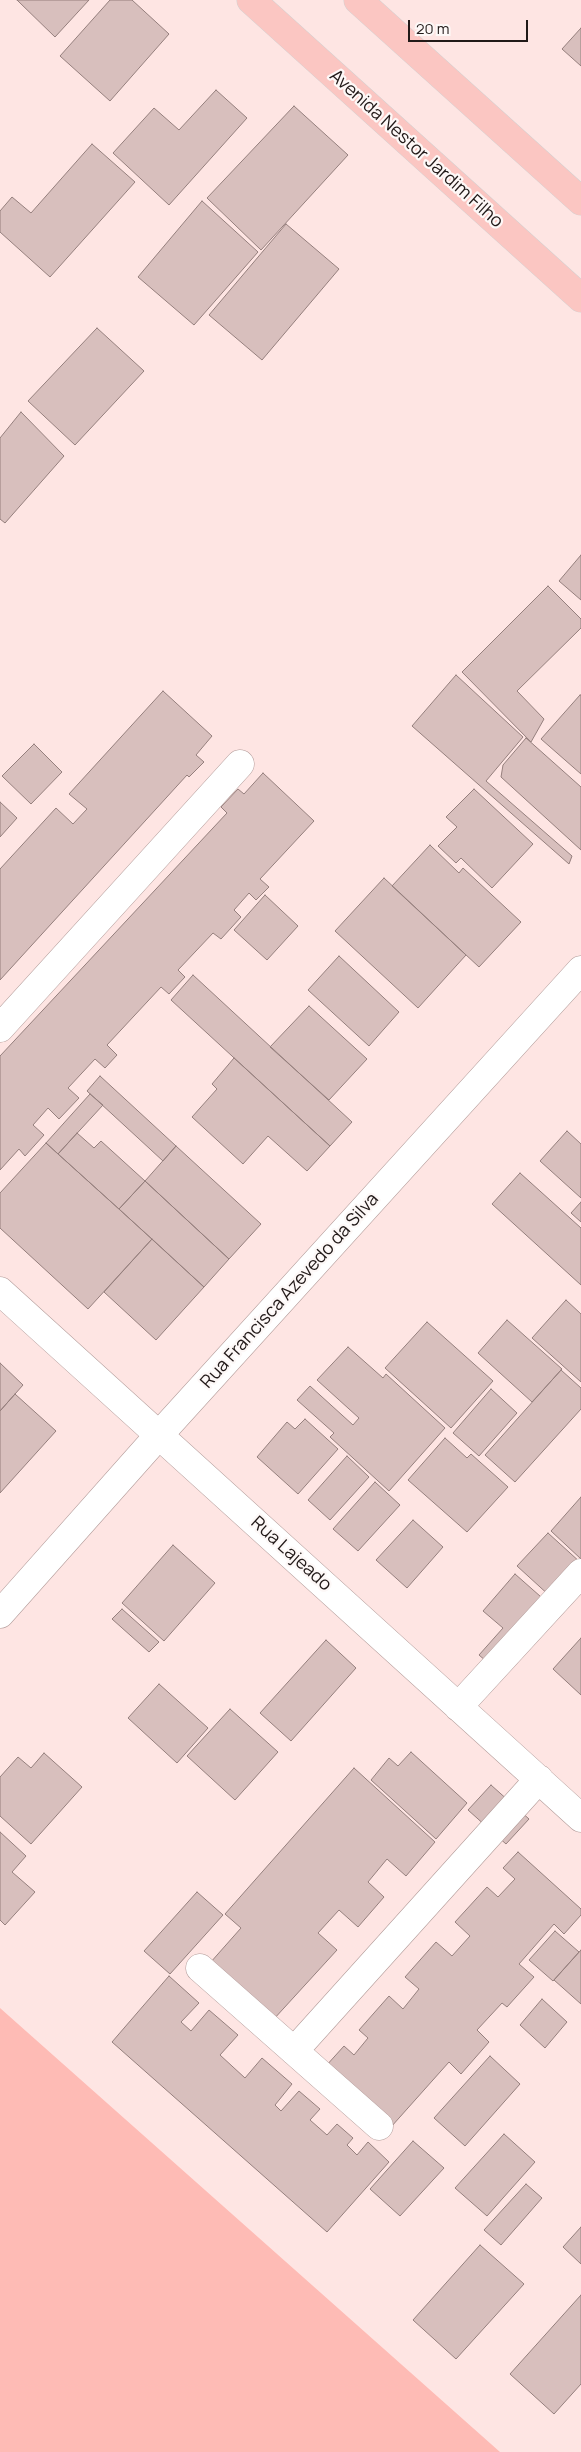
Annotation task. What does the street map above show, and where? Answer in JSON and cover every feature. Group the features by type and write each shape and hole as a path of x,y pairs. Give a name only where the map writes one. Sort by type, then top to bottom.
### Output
{"main road":[{"name":"Avenida Nestor Jardim Filho","path":"250,0 581,298"},
{"path":"358,0 581,201"}],"street":[{"path":"0,1028 240,764"},
{"name":"Rua Francisca Azevedo da Silva","path":"0,1614 159,1435 581,970"},
{"name":"Rua Lajeado","path":"0,1291 581,1818"},
{"path":"458,1706 581,1573"},
{"path":"294,2051 539,1779"},
{"path":"200,1968 379,2126"}],"shaded area":[{"path":"0,2008 500,2452 0,2452"}],"building":[{"path":"17,0 89,0 55,37"},
{"path":"110,0 132,0 169,34 110,101 60,56"},
{"path":"581,28 581,66 562,49"},
{"path":"216,90 247,118 169,205 113,153 154,108 179,130"},
{"path":"294,106 348,155 261,250 207,198"},
{"path":"92,144 135,182 50,277 0,232 0,211 12,197 31,213"},
{"path":"202,201 258,252 194,325 138,277"},
{"path":"286,224 339,269 262,360 209,315"},
{"path":"97,328 144,371 75,445 28,401"},
{"path":"21,412 64,456 5,523 0,519 0,438"},
{"path":"581,555 581,600 559,581"},
{"path":"548,586 581,619 581,628 517,691 544,719 531,742 462,672"},
{"path":"456,675 523,737 486,781 572,856 569,864 412,726"},
{"path":"163,691 212,736 196,755 204,762 189,777 187,775 0,980 0,869 56,808 73,824 87,809 69,794"},
{"path":"581,695 581,774 541,739"},
{"path":"526,738 581,787 581,850 501,777 503,765"},
{"path":"34,744 62,772 31,804 2,776"},
{"path":"263,773 314,821 260,879 269,887 256,900 249,893 234,910 241,917 221,939 213,933 178,970 185,977 169,994 161,987 107,1045 117,1055 105,1068 95,1059 68,1088 79,1098 59,1119 48,1108 33,1125 44,1135 25,1156 19,1149 0,1170 0,1056 227,813 221,807 238,789 244,794"},
{"path":"474,789 533,844 492,888 461,858 456,863 438,846 457,827 446,817"},
{"path":"0,802 17,818 0,837"},
{"path":"430,845 459,873 463,868 521,922 479,967 392,886"},
{"path":"384,878 466,955 418,1008 335,931"},
{"path":"265,895 298,926 267,960 234,930"},
{"path":"339,956 399,1012 369,1046 308,990"},
{"path":"193,975 352,1122 330,1146 171,1000"},
{"path":"309,1006 367,1059 329,1100 270,1047"},
{"path":"234,1058 330,1146 307,1171 268,1136 243,1164 192,1117 217,1089 212,1084"},
{"path":"100,1076 176,1146 163,1161 87,1091"},
{"path":"90,1094 103,1105 58,1154 46,1143"},
{"path":"567,1131 581,1144 581,1198 540,1161"},
{"path":"77,1133 94,1148 101,1141 145,1181 119,1209 58,1154"},
{"path":"46,1143 152,1239 88,1309 0,1228 0,1193"},
{"path":"176,1146 261,1224 229,1259 145,1181"},
{"path":"520,1173 581,1228 581,1285 492,1204"},
{"path":"145,1181 229,1259 204,1287 119,1209"},
{"path":"581,1202 581,1222 571,1213"},
{"path":"152,1239 204,1287 156,1340 104,1292"},
{"path":"566,1300 581,1314 581,1382 532,1338"},
{"path":"507,1320 562,1369 532,1402 478,1353"},
{"path":"427,1322 493,1381 451,1428 385,1368"},
{"path":"348,1347 383,1378 386,1374 445,1428 389,1491 330,1437 334,1433 297,1400 310,1386 353,1425 359,1418 317,1380"},
{"path":"0,1363 23,1385 0,1411"},
{"path":"561,1370 581,1388 581,1409 515,1482 485,1455"},
{"path":"491,1389 517,1413 479,1456 453,1433"},
{"path":"15,1394 56,1431 0,1493 0,1411"},
{"path":"305,1419 338,1449 298,1494 257,1457 287,1422 295,1429"},
{"path":"445,1438 467,1458 471,1454 508,1487 467,1532 408,1480"},
{"path":"347,1456 369,1477 330,1520 308,1500"},
{"path":"375,1482 400,1505 358,1551 333,1529"},
{"path":"581,1497 581,1559 551,1531"},
{"path":"413,1520 443,1547 407,1588 376,1560"},
{"path":"548,1533 581,1563 551,1597 517,1566"},
{"path":"173,1545 215,1583 164,1641 122,1603"},
{"path":"515,1574 549,1604 493,1667 479,1655 503,1628 483,1611"},
{"path":"122,1609 159,1642 149,1652 112,1619"},
{"path":"581,1638 581,1695 553,1669"},
{"path":"326,1640 356,1668 291,1741 260,1713"},
{"path":"159,1684 208,1728 177,1763 128,1718"},
{"path":"230,1709 278,1752 235,1800 187,1756"},
{"path":"411,1752 467,1803 436,1839 371,1780 389,1758 398,1766"},
{"path":"44,1753 82,1787 31,1844 0,1816 0,1777 18,1757 31,1768"},
{"path":"354,1768 435,1842 406,1876 387,1859 368,1882 384,1897 358,1927 339,1910 318,1933 337,1950 273,2020 210,1963 241,1928 225,1914"},
{"path":"491,1785 529,1819 506,1844 468,1810"},
{"path":"0,1832 26,1856 12,1872 35,1892 5,1925 0,1920"},
{"path":"518,1852 581,1909 581,1915 564,1934 554,1924 519,1964 534,1977 507,2007 502,2003 477,2030 489,2042 461,2074 449,2062 391,2127 325,2067 344,2046 354,2055 368,2038 359,2030 389,1996 403,2009 419,1989 405,1977 436,1942 452,1956 470,1936 455,1922 487,1887 498,1897 515,1879 503,1868"},
{"path":"197,1892 223,1915 170,1974 144,1951"},
{"path":"555,1931 579,1952 553,1981 529,1960"},
{"path":"581,1950 581,2004 554,1980"},
{"path":"169,1976 199,2003 181,2022 191,2031 209,2010 238,2035 220,2055 245,2078 262,2058 292,2084 275,2105 281,2111 299,2091 320,2109 310,2120 327,2135 337,2124 353,2138 347,2145 357,2155 368,2142 389,2162 327,2232 112,2042"},
{"path":"542,1999 567,2022 545,2048 520,2025"},
{"path":"490,2056 520,2084 465,2146 434,2118"},
{"path":"504,2134 535,2162 487,2216 455,2188"},
{"path":"413,2141 444,2168 400,2216 370,2189"},
{"path":"526,2184 542,2198 501,2245 484,2230"},
{"path":"581,2227 581,2264 563,2247"},
{"path":"480,2245 524,2284 456,2359 413,2320"},
{"path":"581,2295 581,2384 554,2414 510,2374"}]}
